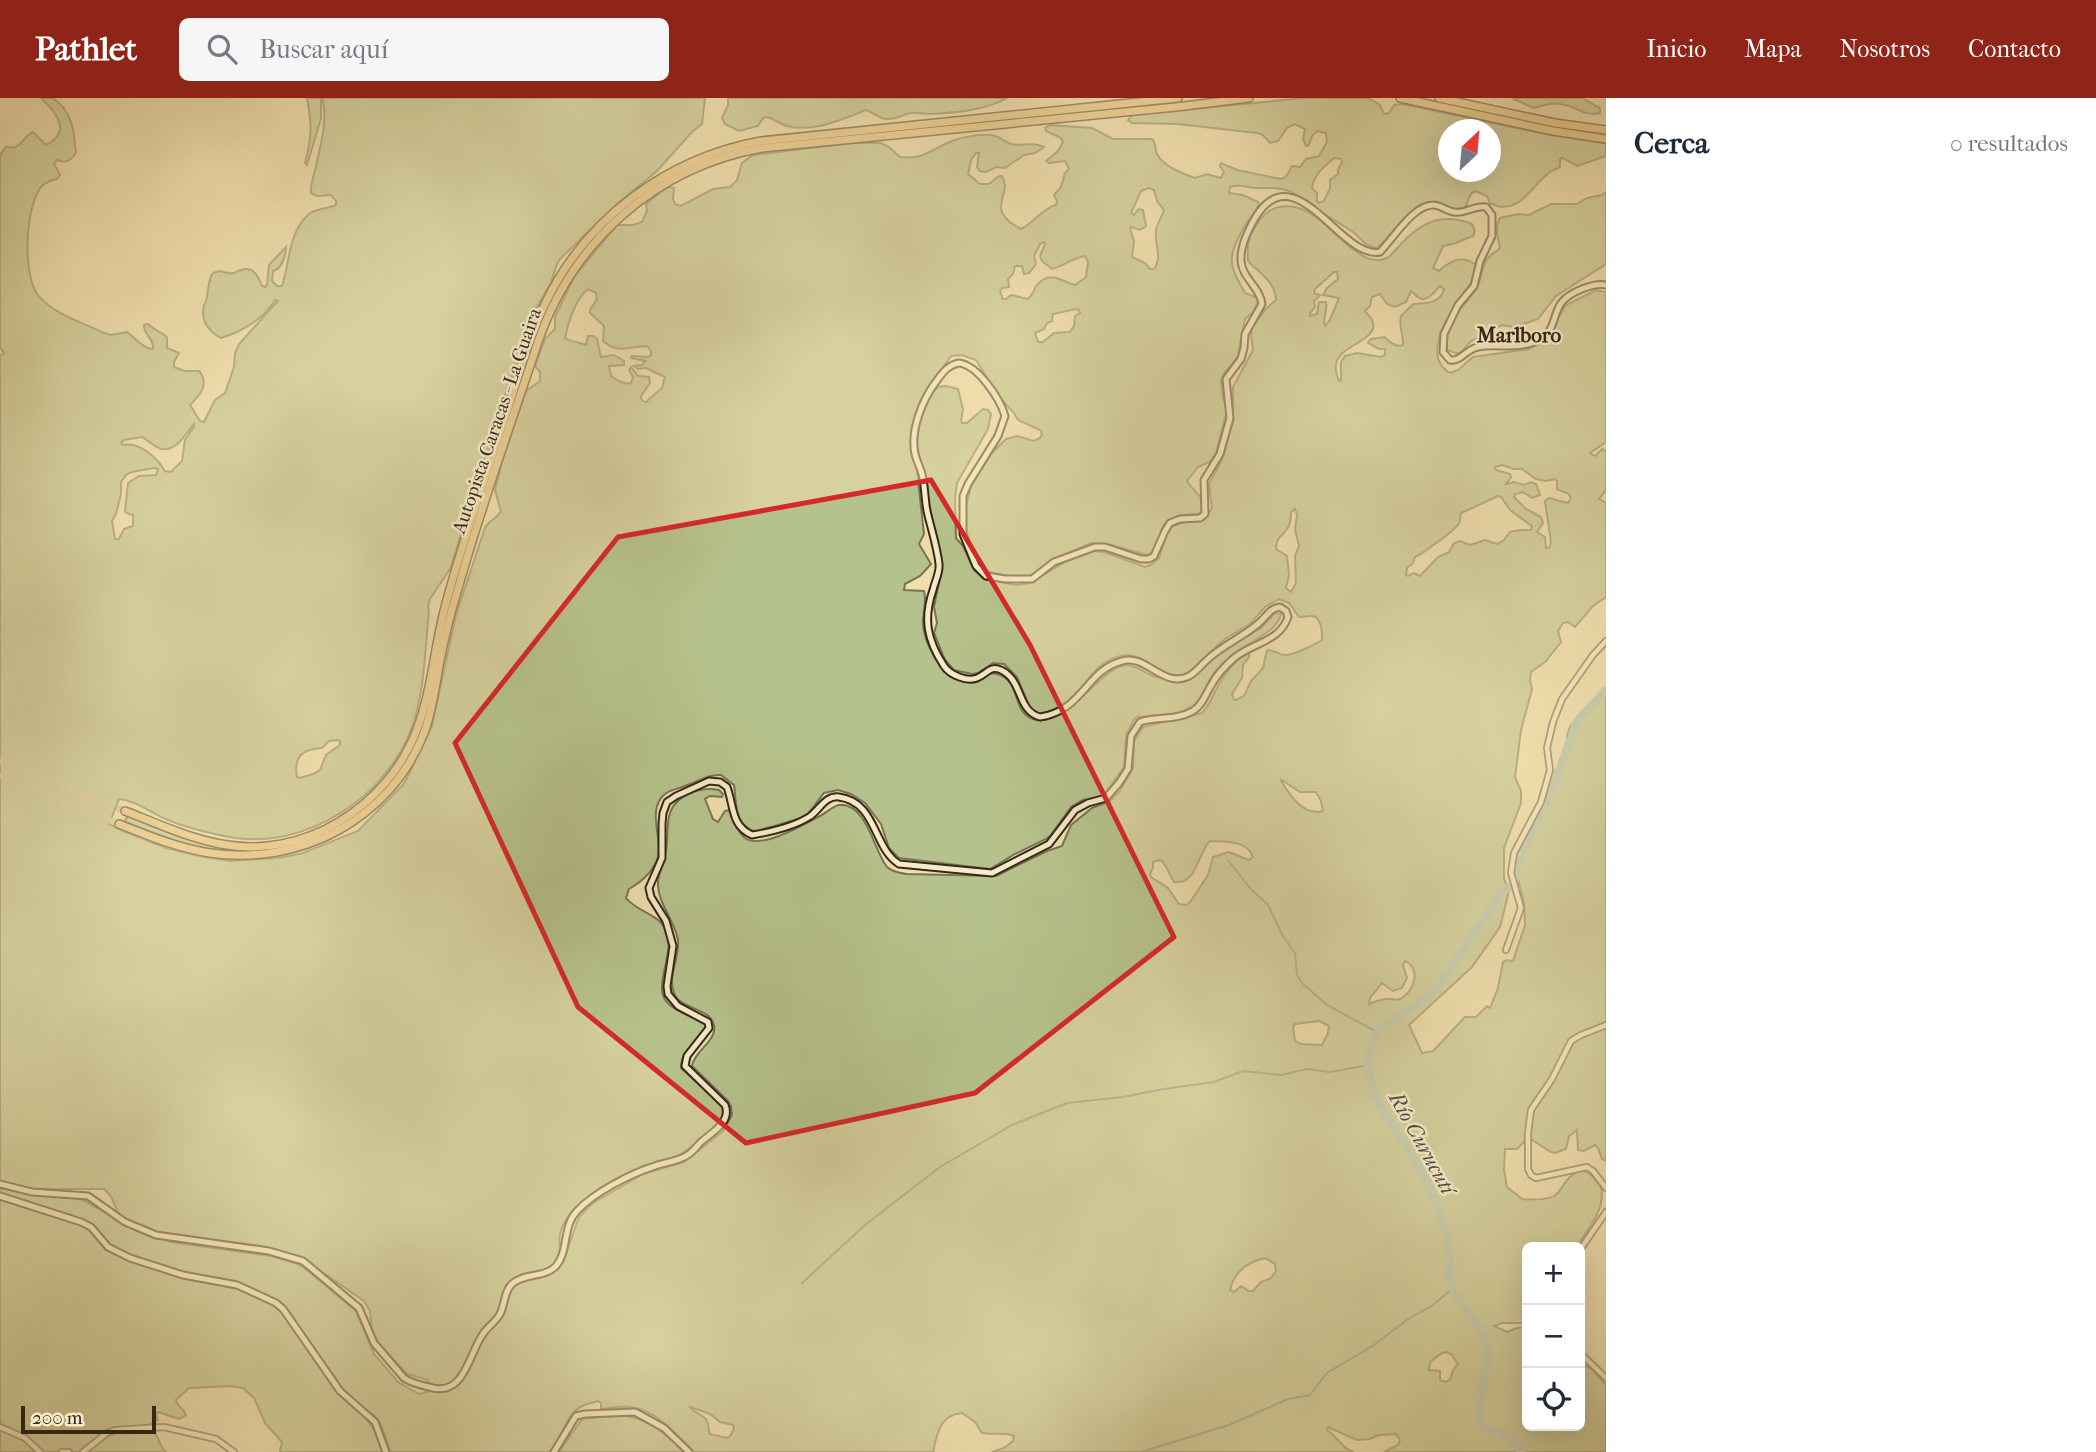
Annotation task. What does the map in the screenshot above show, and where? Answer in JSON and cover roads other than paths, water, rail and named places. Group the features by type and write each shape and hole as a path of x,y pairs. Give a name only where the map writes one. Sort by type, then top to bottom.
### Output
{"highway":[{"name":"Autopista Caracas - La Guaira","path":"125,811 206,841 237,846 264,846 300,839 328,829 351,814 382,787 404,756 420,721 440,626 455,572 537,324 558,280 583,244 614,213 648,186 697,159 728,148 761,141 1178,98"},
{"name":"Autopista Caracas - La Guaira","path":"119,824 189,849 212,853 265,854 303,846 332,835 356,820 387,792 411,760 427,723 450,615 462,574 540,334 552,306 571,274 603,233 632,207 676,177 715,160 762,148 1249,98"},
{"path":"1400,98 1553,131 1606,139"},
{"path":"1439,98 1555,123 1606,130"}],"main road":[{"path":"0,1184 32,1192 84,1195 94,1199 125,1222 156,1235 269,1251 303,1261 359,1308 374,1343 409,1381 446,1390 466,1372 482,1334 499,1315 512,1284 555,1267 569,1223 579,1209 600,1192 648,1168 686,1156 725,1119 725,1105 688,1070 685,1063 687,1056 710,1025 705,1019 674,1002 666,991 673,946 666,921 651,897 649,888 662,858 663,813 667,802 709,782 720,782 727,787 733,814 739,825 745,833 752,835 802,821 814,814 828,799 841,797 853,802 868,816 887,854 899,864 992,873 1049,844 1075,810 1106,798 1128,769 1130,741 1140,722 1170,719 1197,709 1213,682 1231,661 1273,636 1285,625 1288,617 1286,611 1280,607 1273,608 1258,624 1225,645 1184,678 1167,678 1135,660 1112,664 1096,676 1071,704 1045,717 1036,717 1028,711 1015,681 999,669 990,669 975,679 950,672 936,652 928,631 929,601 939,567 915,445 924,402 947,368 959,363 973,367 1002,407 1005,416 998,436 964,492 963,534 976,566 983,574 1005,579 1029,579 1035,578 1054,562 1094,547 1105,547 1141,559 1149,559 1154,556 1170,523 1180,519 1200,518 1205,514 1204,480 1220,454 1230,418 1226,379 1243,354 1245,334 1262,304 1258,290 1243,270 1242,247 1258,215 1265,206 1274,201 1285,197 1300,199 1338,231 1365,250 1374,253 1380,252 1411,217 1425,206 1438,205 1456,213 1478,206 1490,210 1490,243 1480,261 1474,286 1458,305 1442,339 1443,352 1450,360 1458,359 1475,348 1522,346 1542,338 1549,331 1565,299 1595,284 1606,285"},
{"path":"0,1196 81,1222 91,1227 108,1247 131,1258 183,1275 237,1285 276,1303 283,1309 340,1391 375,1422 386,1452"},
{"path":"554,1452 576,1416 585,1413 630,1411 659,1424 689,1452"}],"street":[{"path":"1506,950 1521,908 1511,873 1514,853 1541,802 1550,770 1547,748 1553,722 1562,699 1606,641"},
{"path":"1606,1025 1571,1041 1548,1085 1533,1106 1528,1126 1528,1168 1536,1178 1587,1167 1606,1188"},
{"path":"1585,1243 1606,1212"},
{"path":"1585,1358 1606,1377"},
{"path":"0,1427 25,1438 40,1452"},
{"path":"83,1452 115,1430 164,1427 216,1439 234,1452"},
{"path":"62,1452 69,1452"}],"waterway":[{"name":"Río Curucutí","path":"1521,1452 1509,1439 1480,1421 1487,1344 1479,1327 1452,1289 1448,1244 1439,1211 1419,1167 1387,1117 1371,1084 1369,1049 1377,1032 1435,991 1503,891 1513,885 1519,859 1554,784 1577,721 1606,690"},
{"path":"1228,860 1249,887 1268,905 1283,936 1295,953 1297,975 1302,983 1327,1005 1377,1032"},
{"path":"802,1283 865,1225 940,1167 1012,1125 1067,1103 1214,1082 1243,1071 1281,1075 1307,1069 1330,1072 1369,1065"},
{"path":"1141,1452 1229,1425 1288,1399 1310,1395 1327,1373 1374,1345 1452,1289"}],"tunnel":[{"path":"0,760 125,811"},
{"path":"0,775 119,824"}],"district":[{"name":"Marlboro","path":"1519,335"}]}
